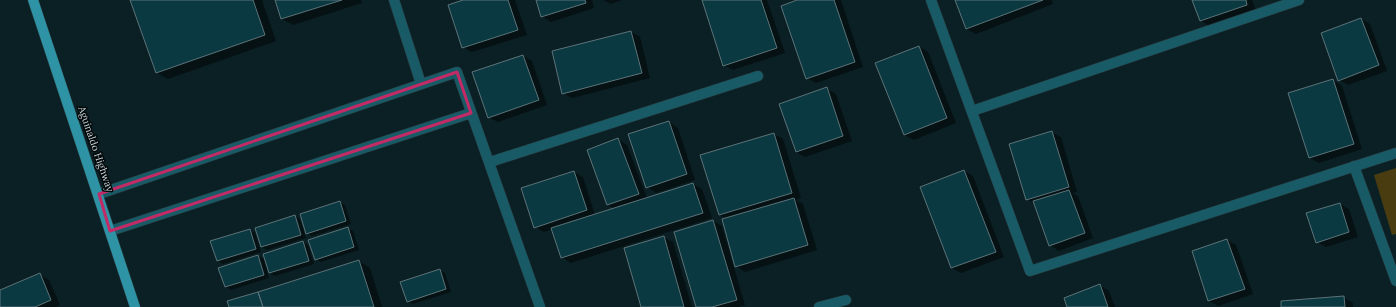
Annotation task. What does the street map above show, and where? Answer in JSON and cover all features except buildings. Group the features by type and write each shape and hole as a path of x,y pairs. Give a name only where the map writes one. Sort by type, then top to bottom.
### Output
{"main road":[{"name":"Aguinaldo Highway","path":"33,0 99,194 135,307"}],"street":[{"path":"394,0 421,84"},
{"path":"931,0 1030,271 1396,153"},
{"path":"972,111 1299,0"},
{"path":"99,194 457,72 540,307"},
{"path":"490,162 758,76"},
{"path":"110,231 471,113"},
{"path":"1354,166 1396,281"},
{"path":"819,307 846,300"}],"highlighted area":[{"path":"457,72 471,113 110,231 99,194"}],"shaded area":[{"path":"1396,168 1396,234 1392,235 1374,175"}]}
